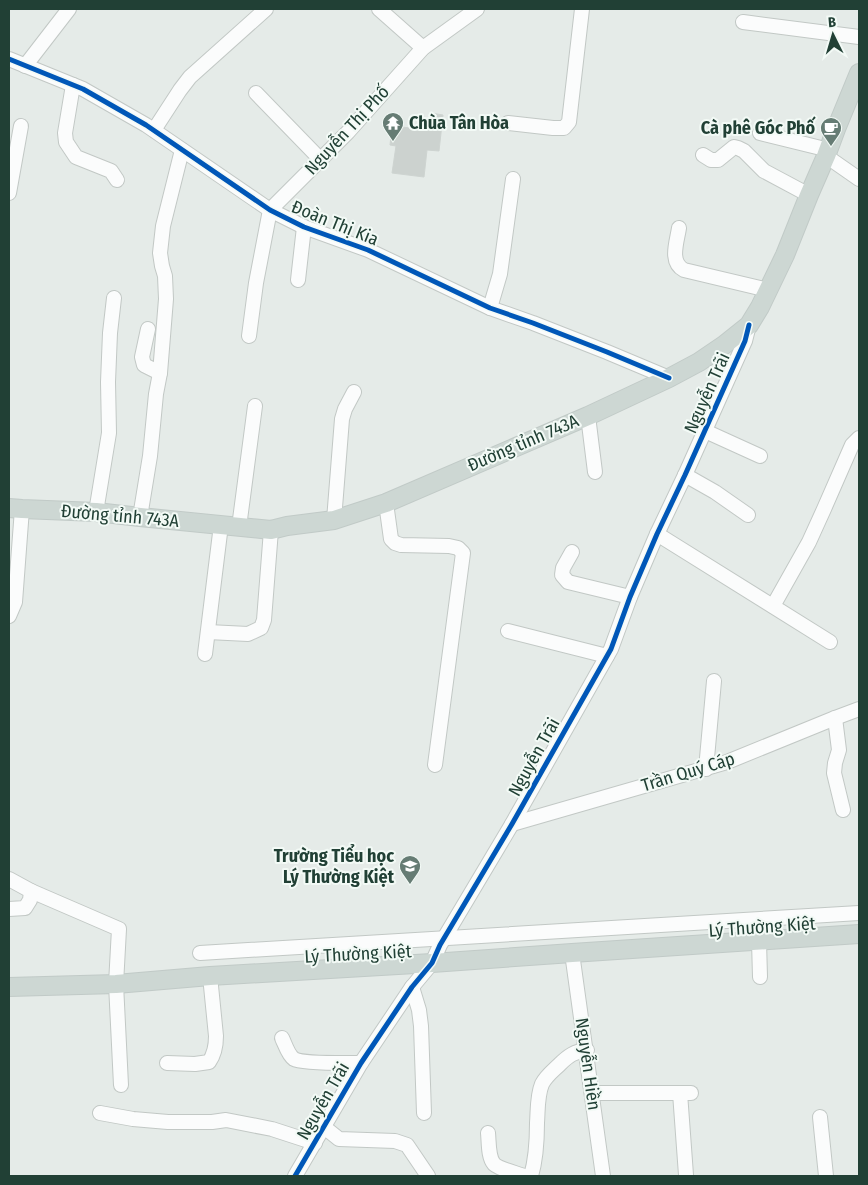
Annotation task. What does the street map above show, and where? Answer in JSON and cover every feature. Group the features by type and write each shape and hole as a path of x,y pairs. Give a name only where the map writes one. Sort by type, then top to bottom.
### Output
{"main road":[{"name":"Đường tỉnh 743A","path":"16,508 96,512 272,530 334,520 386,503 588,416 669,378 724,346 749,325 760,307 785,255 859,73"},
{"name":"Lý Thường Kiệt","path":"9,987 116,984 210,976 859,934"}],"street":[{"path":"25,66 69,9"},
{"path":"154,130 190,77 266,9"},
{"path":"379,9 423,48"},
{"name":"Nguyễn Thị Phố","path":"270,210 348,132 423,48 477,9"},
{"path":"508,123 564,128 569,122 582,9"},
{"path":"743,22 859,37"},
{"name":"Đoàn Thị Kia","path":"9,59 91,94 154,130 270,210 304,227 368,250 490,308 608,352 669,378"},
{"path":"73,85 65,133 66,142 76,157 111,170 117,180"},
{"path":"256,93 321,160"},
{"path":"9,193 21,126"},
{"path":"760,133 827,153 859,179"},
{"path":"703,155 712,160 718,160 734,147 738,148 744,151 764,171 809,195"},
{"path":"140,517 150,456 160,373 166,299 165,276 160,253 163,226 182,150"},
{"path":"490,308 500,274 513,179"},
{"path":"249,336 256,283 270,210"},
{"path":"298,280 304,227"},
{"path":"679,228 675,255 677,264 684,270 768,290"},
{"path":"96,512 109,433 108,372 114,298"},
{"name":"Nguyễn Trãi","path":"295,1176 361,1063 412,987 432,963 440,944 512,824 611,649 630,597 745,341 749,325"},
{"path":"148,329 142,357 144,365 160,373"},
{"path":"334,520 342,419 354,392"},
{"path":"239,527 255,406"},
{"path":"588,416 595,472"},
{"path":"705,431 760,456"},
{"path":"773,606 809,542 852,445 859,438"},
{"path":"685,475 715,492 748,515"},
{"path":"386,503 391,539 395,543 401,545 449,546 458,548 463,553 435,764"},
{"path":"9,616 15,602 16,508"},
{"path":"205,654 221,525"},
{"path":"208,632 248,634 261,628 264,620 272,530"},
{"path":"657,534 830,642"},
{"path":"572,552 563,568 562,575 568,582 630,597"},
{"path":"508,631 607,656"},
{"path":"706,769 714,682"},
{"name":"Trần Quý Cáp","path":"512,824 706,769 859,709"},
{"path":"835,718 839,750 834,773 843,810"},
{"path":"9,879 31,891 119,929 116,984 121,1085"},
{"path":"9,909 25,908 30,900 31,891"},
{"path":"200,953 859,913"},
{"path":"759,941 760,978"},
{"name":"Nguyễn Hiền","path":"572,953 587,1050 603,1176"},
{"path":"167,1063 203,1064 209,1062 212,1057 216,1036 210,976"},
{"path":"412,987 419,1010 421,1026 424,1113"},
{"path":"282,1038 294,1059 308,1062 361,1063"},
{"path":"531,1176 535,1158 541,1086 563,1061 572,1054 587,1050"},
{"path":"592,1093 685,1093 686,1175"},
{"path":"100,1113 133,1119 168,1122 212,1122 226,1120 272,1129 315,1143"},
{"path":"820,1117 826,1176"},
{"path":"324,1127 338,1139 395,1142 407,1145 428,1176"},
{"path":"488,1133 493,1163 524,1176"}],"building":[{"path":"431,113 443,115 439,151 427,150 424,177 392,173 396,146 390,145 392,126 429,130"}],"cycle path":[{"path":"9,59 83,89 146,125 270,210 304,227 368,250 490,308 533,323 669,378"},
{"path":"295,1176 361,1063 412,987 432,963 440,945 512,824 611,649 630,597 745,341 749,325"}],"place":[{"name":"Chùa Tân Hòa","path":"393,142"},
{"name":"Cà phê Góc Phố","path":"831,147"},
{"name":"Trường Tiểu học Lý Thường Kiệt","path":"410,885"}]}
